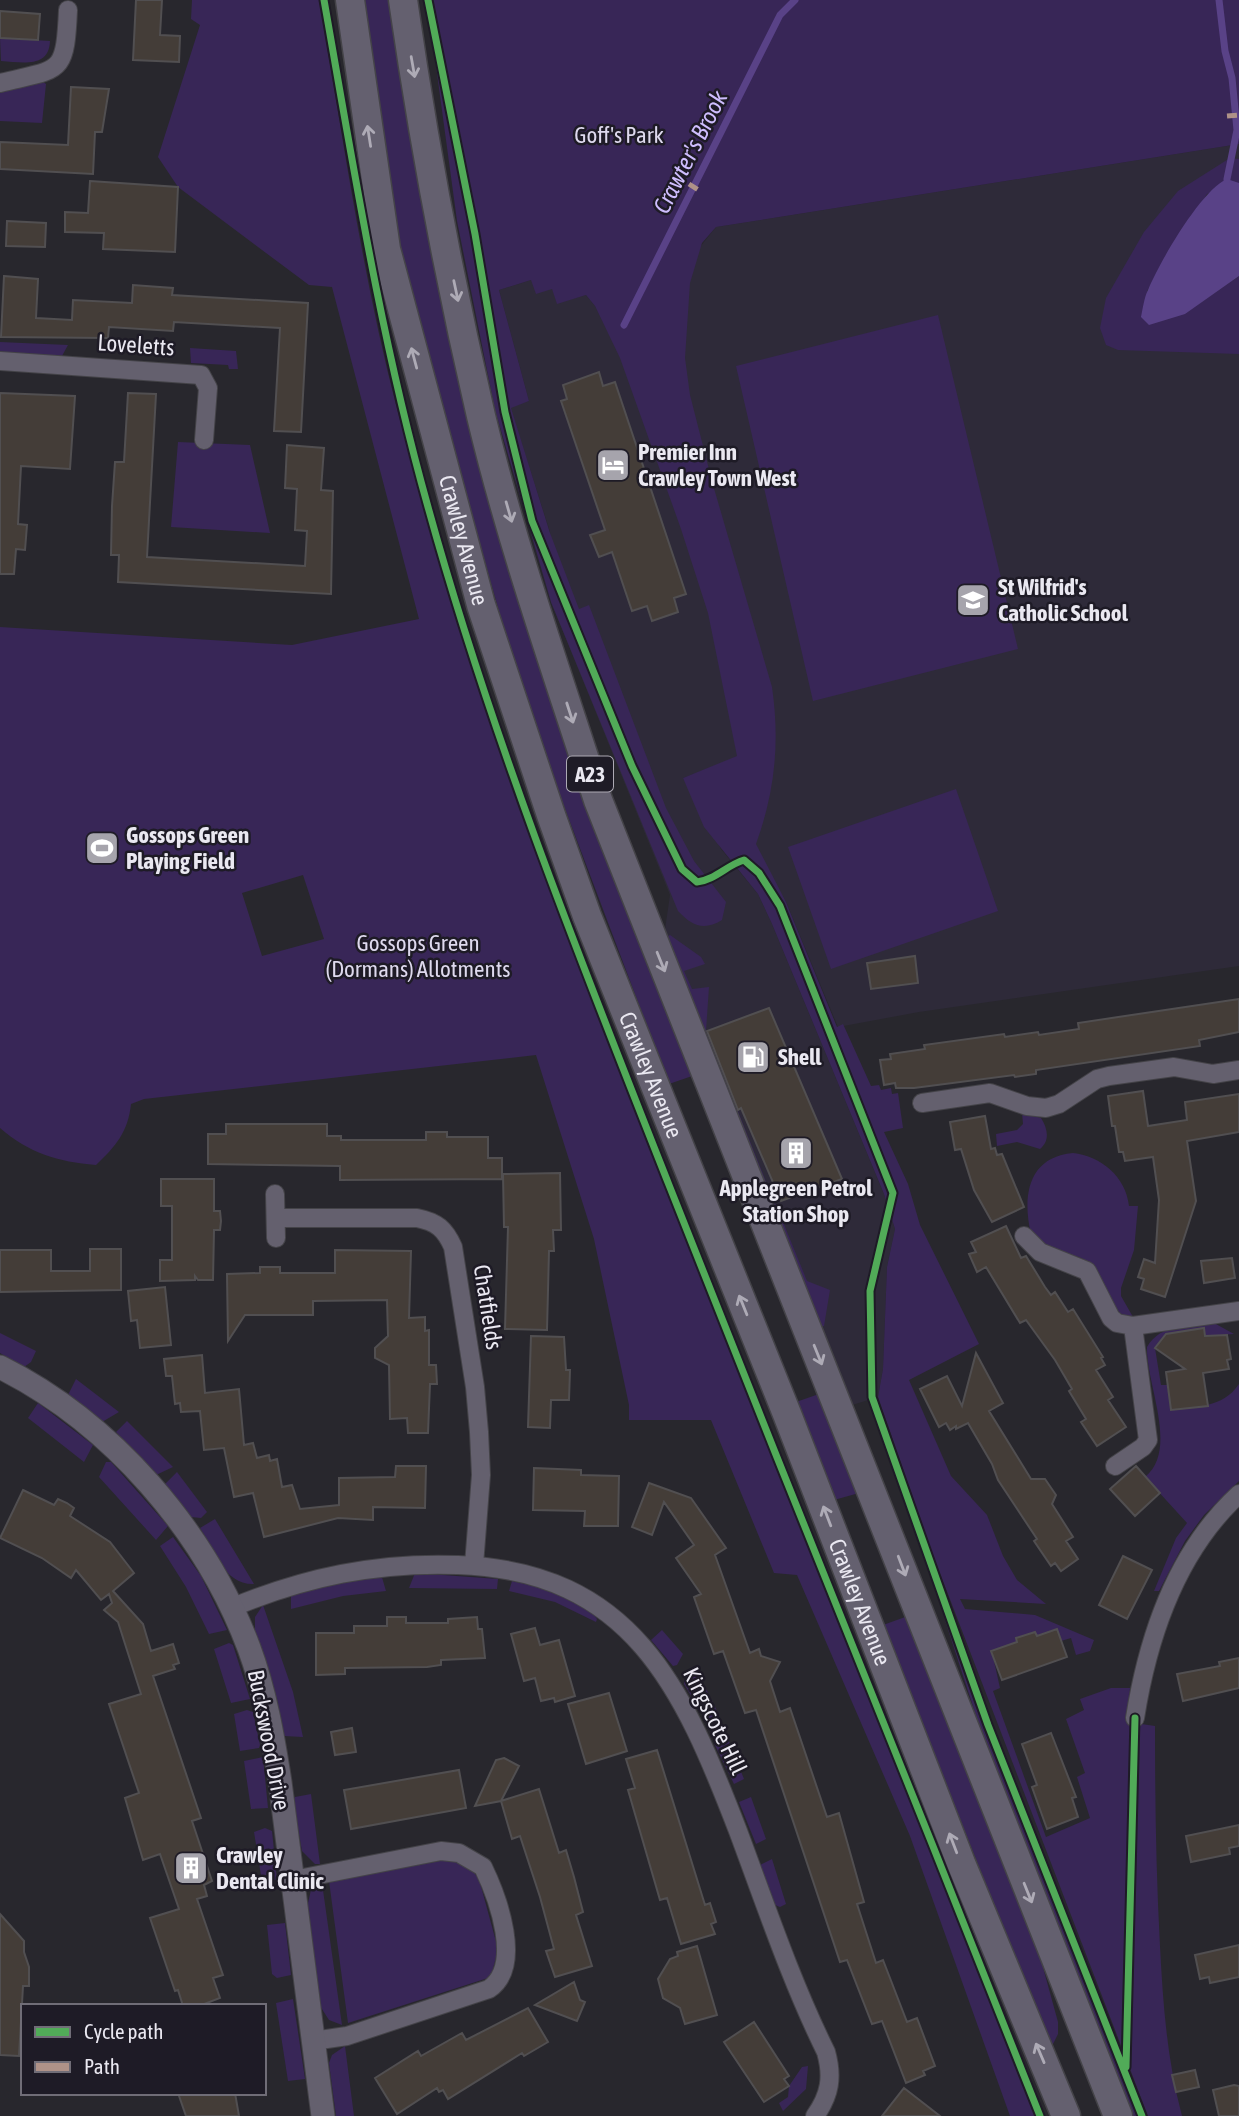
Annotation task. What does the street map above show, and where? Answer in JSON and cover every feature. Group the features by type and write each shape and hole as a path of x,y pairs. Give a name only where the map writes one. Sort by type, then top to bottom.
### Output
{"main road":[{"name":"Crawley Avenue","path":"350,0 386,249 481,605 551,814 586,916 792,1426 961,1863 1066,2116"},
{"name":"A23","path":"403,0 445,241 482,417 533,599 598,800 1118,2116"}],"street":[{"path":"0,83 44,73 60,65 66,53 68,10"},
{"name":"Loveletts","path":"0,361 201,375 208,387 204,440"},
{"path":"922,1103 990,1093 1046,1108 1059,1104 1097,1079 1109,1076 1174,1067 1213,1074 1239,1070"},
{"path":"275,1194 276,1238"},
{"name":"Chatfields","path":"276,1218 417,1218 432,1221 445,1230 453,1247 475,1387 481,1475 474,1565"},
{"path":"1024,1236 1040,1252 1087,1271 1111,1318 1117,1323 1133,1326 1239,1311"},
{"path":"1115,1466 1143,1447 1148,1440 1133,1326"},
{"name":"Buckswood Drive","path":"0,1367 49,1396 122,1456 186,1531 217,1579 249,1648 271,1728 323,2116"},
{"path":"1136,1718 1147,1655 1167,1600 1206,1529 1239,1494"},
{"name":"Kingscote Hill","path":"231,1608 296,1582 336,1572 408,1564 474,1565 535,1576 593,1602 642,1645 665,1674 704,1745 773,1928 826,2052 831,2069 830,2087 815,2116"},
{"path":"293,1880 441,1852 459,1853 483,1867 506,1939 505,1969 500,1982 489,1989 347,2036 313,2040"}],"shaded area":[{"name":"St Wilfrid's Catholic School","path":"1239,144 1239,966 919,1012 838,1027 786,902 764,864 720,764 683,778 721,849 758,894 884,1194 895,1229 887,1267 883,1369 878,1397 849,1406 663,943 670,895 551,602 550,532 510,407 529,401 499,290 531,280 552,288 557,303 586,295 595,306 621,357 642,320 716,227"},
{"path":"1227,179 1239,183 1239,276 1185,314 1149,325 1141,317 1147,293 1161,263 1193,212 1205,197"}],"green space":[{"name":"Gossops Green (Dormans) Allotments","path":"192,0 319,0 373,308 397,409 428,520 498,740 617,1065 1036,2116 1010,2116 910,1836 797,1575 774,1573 711,1420 629,1420 629,1405 594,1239 536,1055 144,1099 131,1104 120,1138 96,1165 45,1155 22,1144 0,1128 0,627 292,645 419,619 332,287 309,285 262,250 178,187 158,157 200,25 191,19","holes":["303,875 324,939 262,956 242,893"]},
{"path":"363,0 392,0 426,212 695,1075 669,1084 553,777 508,643 406,282 379,126"},
{"name":"Goff's Park","path":"427,0 1239,0 1239,144 716,227 702,243 690,283 685,358 690,395 713,485 772,687 776,727 774,767 768,805 756,844 786,902 837,1027 843,1024 871,1086 879,1085 881,1090 891,1088 892,1094 898,1093 903,1128 884,1132 908,1184 920,1225 979,1344 909,1380 951,1476 987,1515 1003,1556 1017,1580 1046,1604 960,1599 965,1609 1035,1615 1094,1640 1090,1651 1076,1655 1071,1638 1061,1641 1056,1629 1037,1636 1034,1632 1016,1638 1017,1642 992,1652 1000,1688 993,1691 1046,1837 1090,1818 1077,1777 1085,1773 1066,1719 1084,1710 1080,1699 1111,1688 1130,1688 1128,1722 1155,1726 1157,1863 1163,1989 1169,2053 1182,2116 1148,2116 933,1555 878,1397 883,1369 887,1267 895,1229 884,1194 758,894 704,827 683,778 737,756 708,613 681,529 620,358 595,306 586,295 557,304 552,289 536,294 531,280 499,290 529,401 511,408 550,533 579,609 589,605 666,808 694,861 726,902 722,920 710,925 698,925 678,911 551,602 495,410 457,221"},
{"path":"0,38 50,41 45,56 39,60 17,62 1,61"},
{"path":"43,82 46,84 42,123 0,121 0,92"},
{"path":"1230,158 1239,159 1239,183 1207,194 1147,291 1184,314 1239,276 1239,354 1118,350 1106,345 1100,328 1106,298 1144,232 1178,191"},
{"path":"938,315 1018,649 813,701 736,366"},
{"path":"0,342 68,345 62,356 0,352"},
{"path":"190,348 236,351 238,369 229,369 228,365 191,363"},
{"path":"178,442 250,445 270,533 171,527"},
{"path":"956,789 998,911 831,969 788,847"},
{"path":"670,935 701,957 705,964 684,971 692,989 709,987 706,1031 775,1204 780,1205 786,1220 783,1222 807,1281 830,1290 824,1326 816,1327 664,938"},
{"path":"1022,1113 1041,1118 1047,1135 1043,1146 1040,1149 1017,1142 997,1146 996,1134 1017,1130 1023,1124"},
{"path":"1073,1153 1102,1163 1123,1186 1129,1206 1138,1206 1134,1250 1121,1288 1121,1296 1133,1317 1123,1315 1110,1304 1095,1271 1086,1260 1048,1249 1031,1234 1027,1206 1032,1181 1046,1162"},
{"path":"1214,1323 1234,1334 1205,1336 1204,1328 1166,1334 1155,1348 1161,1385 1167,1385 1171,1409 1217,1402 1239,1384 1239,1481 1204,1515 1185,1541 1159,1591 1154,1591 1176,1538 1187,1523 1145,1477 1155,1465 1160,1450 1158,1416 1147,1347 1160,1334 1176,1327"},
{"path":"0,1333 36,1351 31,1362 24,1367 0,1353"},
{"path":"76,1379 119,1412 102,1422 68,1395"},
{"path":"819,1394 859,1493 834,1500 796,1402"},
{"path":"38,1403 93,1445 84,1462 28,1418"},
{"path":"127,1421 173,1467 156,1475 116,1432"},
{"path":"106,1462 111,1462 168,1526 156,1540 99,1477"},
{"path":"177,1472 207,1512 201,1518 191,1517 165,1484"},
{"path":"215,1519 254,1584 235,1579 215,1556 200,1528"},
{"path":"173,1537 201,1576 227,1630 209,1634 186,1587 160,1546"},
{"path":"415,1573 498,1579 497,1589 409,1588"},
{"path":"381,1574 386,1591 343,1596 291,1609 291,1594"},
{"path":"512,1581 547,1589 570,1598 590,1611 597,1619 596,1622 555,1602 509,1591"},
{"path":"263,1605 293,1692 303,1737 284,1736 271,1678 255,1633 255,1617"},
{"path":"943,1614 983,1727 1138,2116 1130,2116 992,1765"},
{"path":"908,1616 1036,1942 1058,2022 1058,2034 1051,2048 883,1625"},
{"path":"662,1630 683,1654 677,1665 673,1666 651,1640"},
{"path":"229,1643 233,1645 250,1699 231,1703 214,1649"},
{"path":"699,1675 719,1715 706,1720 684,1684 684,1680"},
{"path":"247,1710 253,1712 260,1745 259,1748 240,1751 234,1714"},
{"path":"726,1734 744,1779 734,1784 714,1743 714,1738"},
{"path":"263,1757 268,1808 251,1809 244,1761"},
{"path":"311,1794 320,1864 315,1864 302,1851 293,1800 295,1797"},
{"path":"751,1797 766,1839 756,1844 739,1802"},
{"path":"265,1828 272,1831 277,1880 271,1880 271,1887 263,1888 254,1832"},
{"path":"772,1859 786,1904 780,1907 775,1905 760,1865"},
{"path":"454,1860 471,1869 479,1879 498,1949 491,1977 348,2023 329,1881"},
{"path":"322,1883 342,2025 329,2020 320,2006 307,1907 311,1890"},
{"path":"285,1923 291,1975 277,1978 272,1974 267,1925"},
{"path":"293,1999 305,2079 288,2081 276,2003"},
{"path":"345,2046 354,2116 336,2116 329,2063 332,2055"},
{"path":"808,2066 806,2089 783,2111 779,2103 788,2097 789,2086 802,2067"}],"building":[{"path":"136,0 162,0 160,35 180,36 179,62 133,60"},
{"path":"0,11 40,14 38,40 0,38"},
{"path":"71,87 109,89 102,132 95,132 93,174 0,169 0,142 68,145"},
{"path":"90,181 178,187 175,252 103,249 104,233 65,232 65,212 88,213"},
{"path":"7,221 46,223 45,247 6,246"},
{"path":"4,276 38,279 36,318 72,320 73,300 132,303 133,285 173,288 172,295 308,303 301,432 274,431 280,328 174,322 173,331 109,327 108,338 1,337"},
{"name":"Premier Inn Crawley Town West","path":"599,372 603,386 615,382 686,594 674,598 678,612 652,621 647,606 632,611 612,552 599,557 590,535 605,530 561,401 567,399 563,385"},
{"path":"0,393 75,396 70,469 21,466 18,524 27,525 25,550 16,549 14,574 0,574"},
{"path":"128,393 156,394 147,557 305,566 307,531 295,530 297,489 285,488 287,445 324,448 321,490 333,491 331,594 118,582 119,555 111,555 112,506 115,462 124,462"},
{"path":"915,956 918,983 871,989 867,963"},
{"path":"1239,999 1239,1032 1199,1040 1200,1046 1036,1070 1036,1074 1015,1077 914,1088 896,1088 895,1083 884,1085 880,1060 891,1059 890,1054 925,1049 924,1045 1004,1034 1005,1037 1038,1032 1039,1035 1079,1029 1078,1023"},
{"path":"769,1008 842,1179 781,1201 741,1108 738,1110 707,1031"},
{"path":"1143,1091 1148,1126 1187,1120 1185,1102 1239,1094 1239,1132 1187,1141 1196,1201 1165,1297 1141,1289 1144,1279 1138,1277 1144,1259 1155,1263 1159,1200 1153,1157 1125,1161 1123,1152 1119,1152 1115,1126 1112,1126 1108,1096"},
{"path":"985,1116 991,1149 995,1148 997,1155 1002,1154 1024,1207 992,1222 974,1190 961,1149 955,1150 950,1122"},
{"path":"226,1124 327,1124 327,1136 341,1136 341,1140 426,1140 426,1132 447,1132 447,1137 488,1137 488,1158 502,1158 502,1179 340,1180 340,1166 208,1164 208,1134 226,1134"},
{"path":"560,1173 561,1230 553,1230 554,1251 549,1251 547,1330 505,1329 508,1227 504,1227 503,1174"},
{"path":"161,1179 214,1179 214,1211 220,1211 221,1221 220,1230 214,1230 213,1280 198,1280 195,1276 195,1280 160,1281 160,1260 172,1260 172,1206 161,1206"},
{"path":"1006,1226 1021,1258 1026,1256 1051,1295 1055,1292 1068,1312 1073,1309 1103,1357 1101,1358 1105,1365 1096,1370 1113,1397 1108,1400 1126,1427 1097,1446 1081,1422 1086,1419 1055,1360 1026,1320 1020,1323 986,1267 977,1272 969,1254 976,1252 971,1242"},
{"path":"90,1249 121,1249 121,1290 0,1292 0,1250 51,1250 51,1271 90,1271"},
{"path":"335,1250 411,1251 409,1318 425,1317 425,1331 429,1330 429,1365 436,1365 437,1384 430,1384 428,1433 408,1433 407,1418 390,1419 389,1365 375,1358 375,1348 388,1336 387,1300 313,1301 313,1315 245,1315 228,1341 227,1274 260,1273 260,1267 280,1267 280,1273 335,1273"},
{"path":"1232,1258 1235,1278 1204,1283 1201,1261"},
{"path":"165,1287 171,1345 140,1348 137,1320 131,1321 128,1291"},
{"path":"1204,1328 1205,1336 1227,1335 1231,1359 1227,1360 1229,1369 1203,1373 1208,1406 1171,1410 1166,1372 1185,1369 1155,1348 1166,1334"},
{"path":"531,1336 564,1337 566,1370 570,1370 569,1400 551,1400 550,1428 528,1427"},
{"path":"976,1353 1003,1403 989,1411 1031,1479 1045,1479 1056,1495 1052,1504 1073,1537 1066,1541 1078,1559 1061,1571 1055,1563 1051,1566 1034,1541 1037,1539 998,1480 992,1464 968,1423 950,1430 946,1423 939,1427 920,1389 947,1376 962,1406"},
{"path":"202,1355 205,1393 239,1389 244,1445 253,1443 257,1458 269,1455 270,1461 277,1459 282,1487 292,1485 300,1509 339,1505 339,1478 395,1477 396,1466 426,1466 425,1508 373,1507 373,1520 338,1518 264,1537 253,1493 234,1497 224,1448 204,1450 200,1411 181,1412 180,1403 175,1404 172,1376 166,1376 164,1359"},
{"path":"1136,1466 1160,1493 1135,1516 1110,1489"},
{"path":"534,1468 581,1470 581,1475 619,1476 618,1526 584,1526 585,1511 533,1510"},
{"path":"649,1483 691,1498 726,1548 715,1555 750,1653 759,1649 761,1656 780,1662 770,1681 780,1712 790,1708 827,1817 839,1813 864,1902 857,1904 876,1963 883,1960 907,2022 917,2018 935,2066 923,2071 925,2075 906,2083 882,2021 872,2024 847,1960 840,1962 756,1710 745,1713 723,1651 714,1654 694,1597 701,1594 676,1558 694,1545 664,1502 652,1535 632,1527"},
{"path":"23,1490 54,1505 58,1499 67,1503 74,1508 70,1516 110,1542 134,1573 113,1591 143,1624 151,1651 173,1644 179,1663 173,1665 175,1669 153,1676 201,1818 192,1821 212,1881 204,1885 207,1896 197,1899 223,1975 213,1978 220,1998 204,2004 182,2004 178,1990 175,1991 150,1918 179,1909 160,1854 143,1860 125,1798 139,1793 109,1704 141,1694 118,1622 104,1610 112,1603 109,1594 101,1600 76,1570 71,1578 42,1558 0,1538"},
{"path":"1123,1556 1152,1570 1127,1619 1099,1605"},
{"path":"387,1617 406,1617 406,1623 448,1623 448,1619 477,1617 478,1629 482,1629 485,1658 441,1660 441,1665 427,1667 345,1668 345,1674 316,1675 316,1633 354,1633 354,1626 387,1626"},
{"path":"535,1628 540,1645 559,1640 575,1696 555,1702 554,1698 541,1701 535,1678 524,1681 511,1634"},
{"path":"1057,1629 1067,1657 1002,1680 991,1651 1017,1642 1016,1638 1035,1632 1037,1636"},
{"path":"1239,1658 1239,1688 1183,1701 1177,1674 1220,1666 1219,1662"},
{"path":"609,1693 627,1751 586,1764 568,1704"},
{"path":"352,1728 356,1752 335,1755 331,1732"},
{"path":"1051,1733 1076,1797 1072,1798 1078,1817 1047,1829 1032,1787 1037,1785 1022,1744"},
{"path":"657,1750 705,1905 710,1903 716,1922 711,1924 715,1934 681,1944 667,1898 660,1900 628,1790 635,1788 626,1759"},
{"path":"504,1758 519,1766 501,1801 475,1806 496,1760"},
{"path":"459,1770 466,1808 351,1829 344,1790"},
{"path":"539,1789 559,1853 566,1850 583,1912 576,1915 592,1966 555,1977 546,1951 554,1949 540,1897 520,1836 512,1839 501,1801"},
{"path":"1239,1825 1239,1846 1229,1848 1230,1854 1191,1862 1186,1836"},
{"path":"0,1914 24,1941 29,1986 23,1986 19,2056 0,2055"},
{"path":"1239,1945 1239,1977 1210,1983 1209,1977 1200,1979 1195,1955"},
{"path":"697,1946 717,2015 685,2024 680,2008 663,1998 658,1979 670,1959 678,1956 677,1952"},
{"path":"574,1982 580,2000 585,2002 577,2021 535,2005"},
{"path":"528,2008 548,2042 524,2056 522,2053 448,2099 443,2090 439,2092 437,2088 397,2114 375,2078 418,2051 421,2056 462,2033 466,2040"},
{"path":"754,2022 789,2076 784,2079 789,2086 764,2102 724,2042"},
{"path":"1195,2070 1199,2087 1176,2092 1172,2075"},
{"path":"1239,2086 1239,2116 1219,2116 1213,2090"},
{"path":"904,2088 940,2116 882,2116"},
{"path":"179,2095 235,2095 239,2116 186,2116"}],"waterway":[{"name":"Crawter's Brook","path":"624,325 780,15 795,0"},
{"path":"1219,0 1225,51 1232,78 1237,130 1227,179"}],"marked path":[{"path":"1227,116 1239,115"},
{"path":"689,184 700,191"}],"cycle path":[{"path":"324,0 382,318 411,444 453,594 509,765 603,1018 1040,2116"},
{"path":"428,0 475,234 505,412 532,521 632,766 682,869 697,882 744,860 759,873 780,906 893,1193 870,1291 872,1397 988,1725 1142,2116"},
{"path":"1126,2067 1135,1718"}],"place":[{"name":"Premier Inn Crawley Town West","path":"613,465"},
{"name":"St Wilfrid's Catholic School","path":"973,600"},
{"name":"Gossops Green Playing Field","path":"102,848"},
{"name":"Shell","path":"753,1057"},
{"name":"Applegreen Petrol Station Shop","path":"796,1153"},
{"name":"Crawley Dental Clinic","path":"191,1868"}]}
